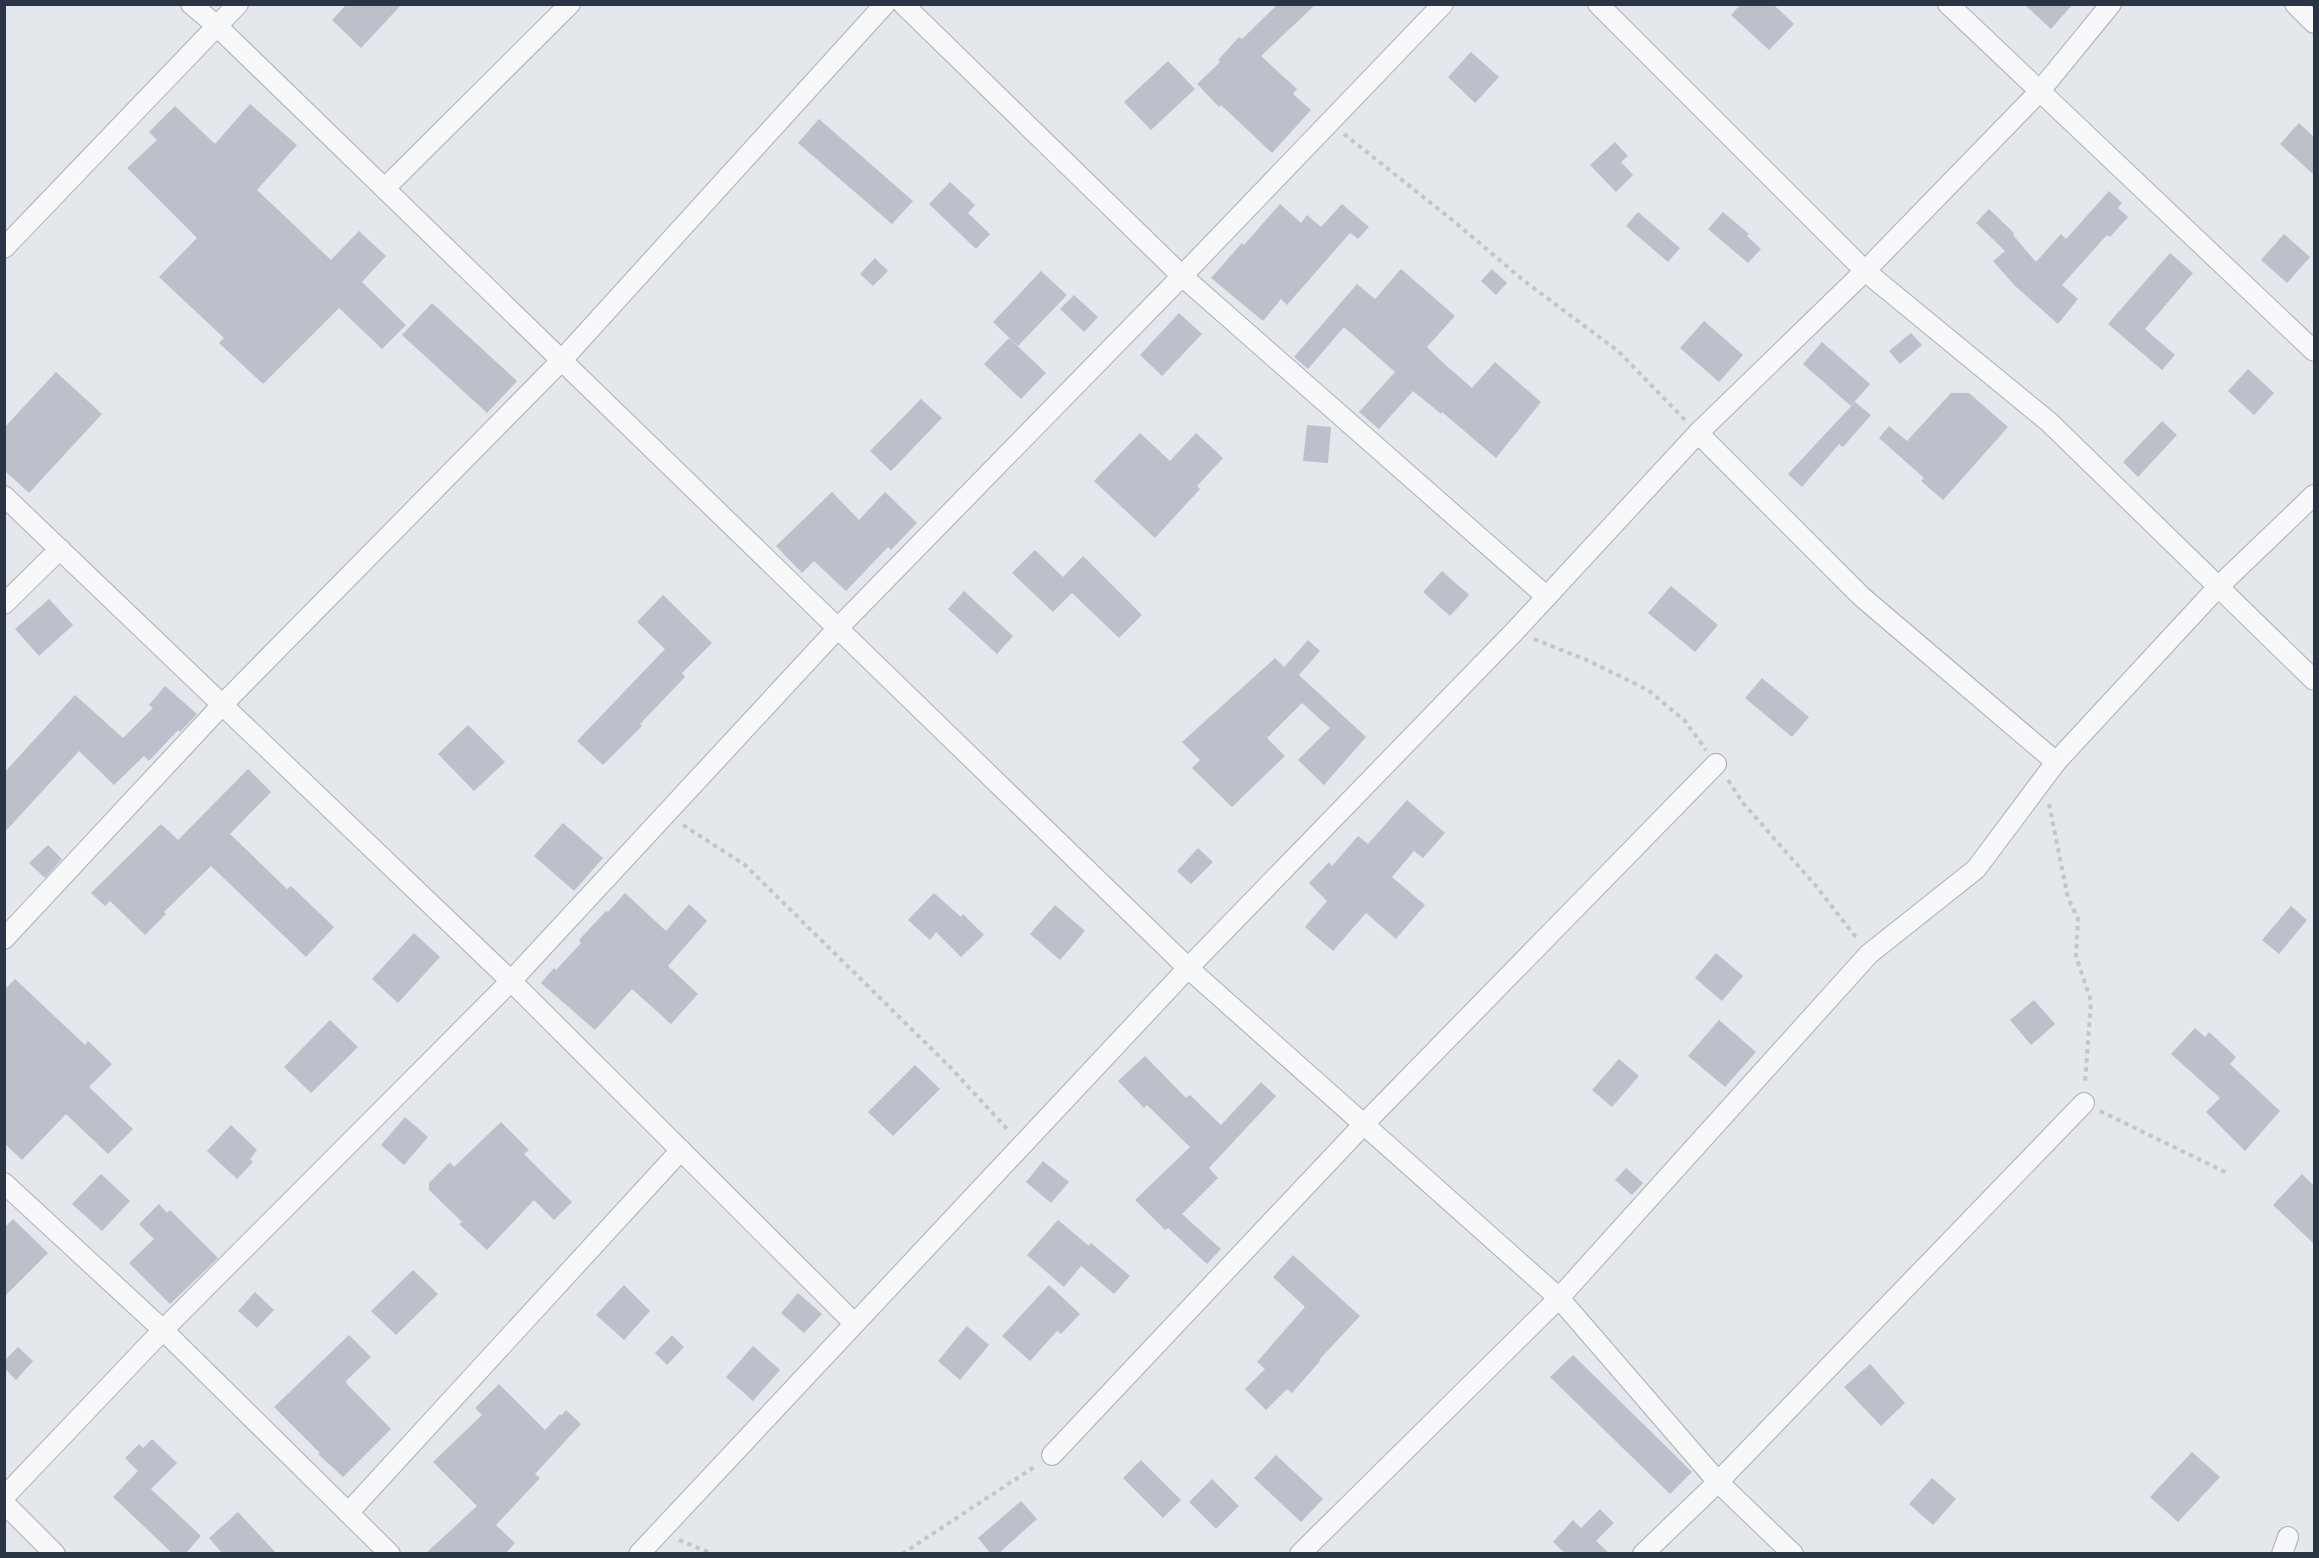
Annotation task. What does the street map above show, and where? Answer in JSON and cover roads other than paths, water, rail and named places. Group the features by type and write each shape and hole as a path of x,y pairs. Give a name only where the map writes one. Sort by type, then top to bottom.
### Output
{"street":[{"path":"191,4 218,27 385,188 1188,968 1559,1298 1718,1482 1793,1554"},
{"path":"4,248 238,4"},
{"path":"385,188 570,4"},
{"path":"4,939 222,705 561,361 885,4"},
{"path":"903,4 1182,276 1547,597"},
{"path":"4,1497 163,1330 511,981 838,628 1182,276 1443,4"},
{"path":"1598,4 1865,271 2049,422 2314,680"},
{"path":"1948,4 2314,351"},
{"path":"639,1554 1188,968 1547,597 1698,433 1865,271 2039,92 2111,4"},
{"path":"2295,4 2314,23"},
{"path":"1698,433 1862,597 2056,762"},
{"path":"1300,1554 1559,1298 1869,954 1976,869 2056,762 2218,587 2314,495"},
{"path":"4,496 511,981 854,1323"},
{"path":"4,604 60,549"},
{"path":"1052,1455 1364,1124 1716,764"},
{"path":"1643,1554 1718,1482 2084,1103"},
{"path":"348,1513 681,1150"},
{"path":"4,1183 163,1330 390,1554"},
{"path":"4,1503 55,1554"}]}
